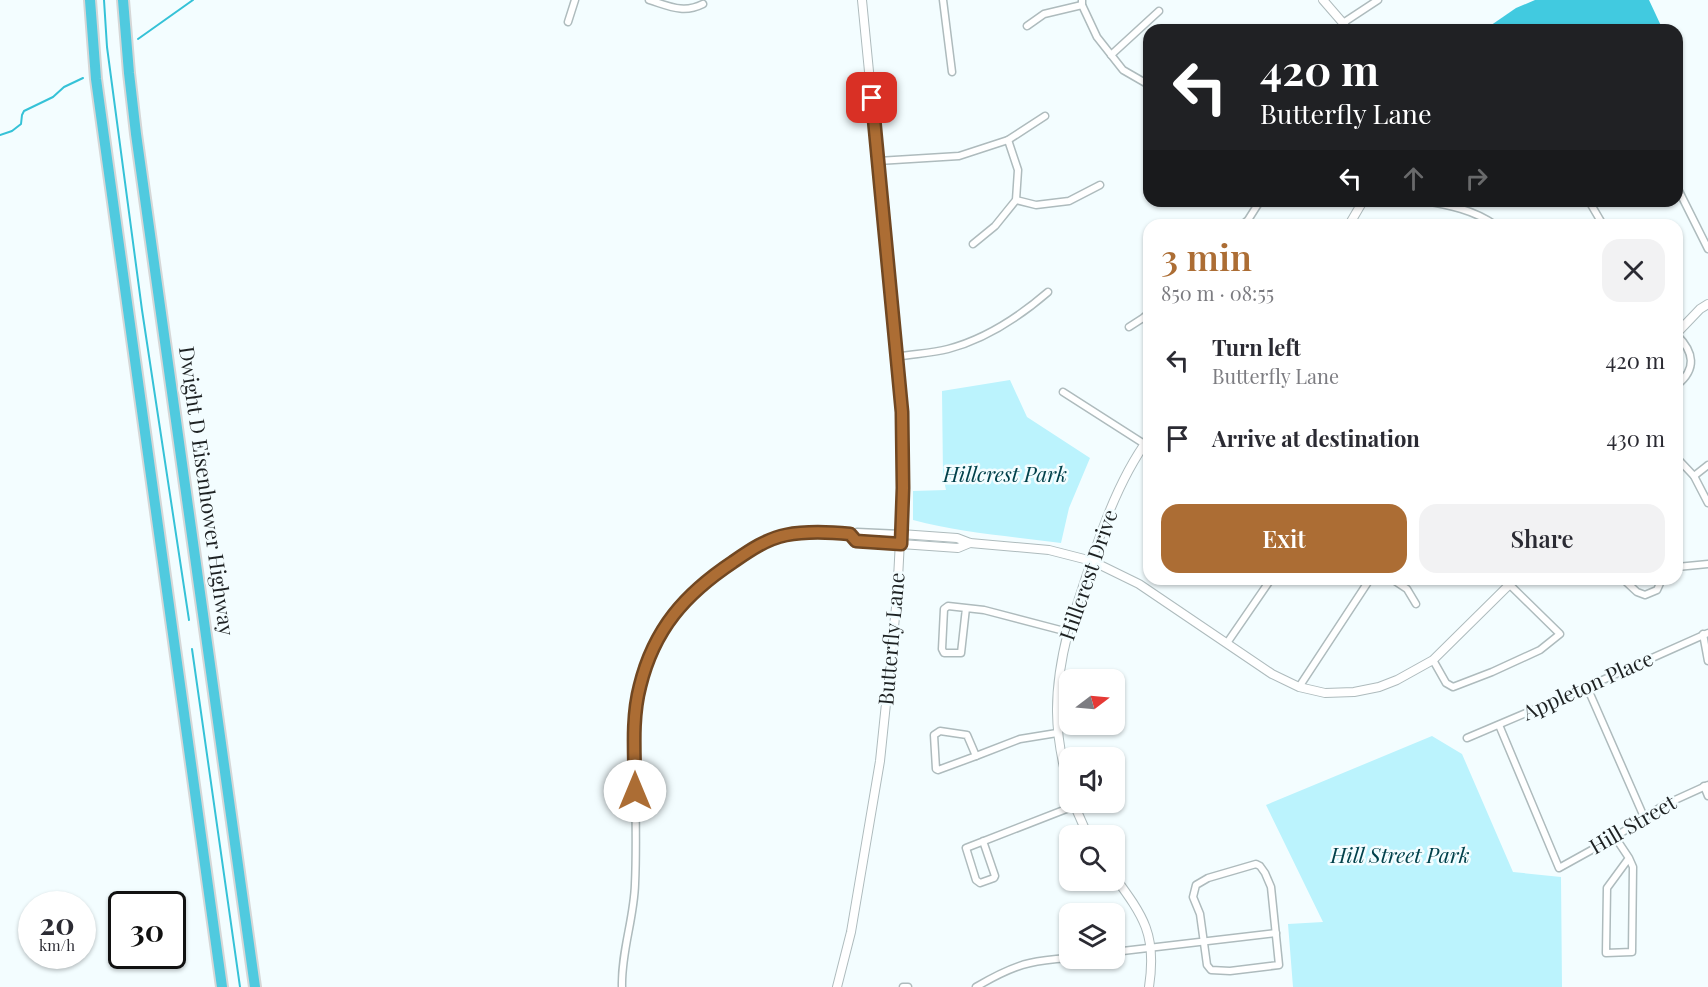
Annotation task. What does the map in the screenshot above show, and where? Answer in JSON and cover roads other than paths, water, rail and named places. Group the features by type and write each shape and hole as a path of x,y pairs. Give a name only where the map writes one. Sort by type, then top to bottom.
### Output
{"highway":[{"path":"90,0 96,79 222,987"},
{"name":"Dwight D Eisenhower Highway","path":"123,0 136,134 255,987"}],"street":[{"path":"568,22 575,0"},
{"path":"649,0 686,10 704,4"},
{"name":"Butterfly Lane","path":"837,987 850,932 880,761 901,544 902,412 862,0"},
{"path":"943,0 952,72"},
{"path":"1323,0 1343,24"},
{"path":"1349,24 1378,0"},
{"path":"1027,26 1044,14 1082,3 1096,37 1123,70 1143,82"},
{"path":"1145,24 1159,11"},
{"path":"1111,55 1143,26"},
{"path":"878,161 959,156 1008,140 1045,116"},
{"path":"973,244 995,226 1016,200 1018,170 1008,140"},
{"path":"1016,200 1035,205 1069,201 1100,185"},
{"path":"1683,200 1708,249"},
{"path":"1453,207 1467,210 1486,219"},
{"path":"897,357 948,349 995,331 1027,310 1048,292"},
{"path":"1683,327 1700,309 1708,304"},
{"path":"1128,327 1143,318"},
{"path":"1683,340 1691,355 1691,363 1683,380"},
{"path":"1063,392 1143,441"},
{"name":"Hillcrest Drive","path":"1059,747 1056,714 1057,683 1068,632 1112,506 1130,468 1143,449"},
{"path":"1683,465 1694,477 1708,503"},
{"path":"1694,477 1708,465"},
{"path":"622,987 622,962 635,892 636,705 639,688 652,649 670,618 687,598 703,583 766,542 786,535 806,533 901,534 957,538 970,543 1049,550 1092,561 1139,584 1272,674 1299,687 1325,693 1354,692 1379,687 1433,660 1510,585"},
{"path":"850,534 856,541 958,548 970,543"},
{"path":"1683,566 1708,564"},
{"path":"1227,643 1267,585"},
{"path":"1299,687 1366,585"},
{"path":"1401,585 1407,589 1416,604"},
{"path":"1433,660 1446,683 1453,687 1535,652 1560,634 1516,585"},
{"path":"1629,585 1637,592 1645,595 1657,590 1659,585"},
{"path":"966,608 962,651 960,654 944,652 942,649 944,609 948,606 966,608 984,610 1026,619 1068,632"},
{"path":"1706,633 1708,661"},
{"name":"Appleton Place","path":"1467,738 1706,633"},
{"path":"1587,687 1644,817"},
{"name":"Hill Street","path":"1499,724 1559,868 1615,837 1664,805 1706,786"},
{"path":"976,756 967,735 940,731 934,735 935,767 938,770 976,756 1020,739 1057,733"},
{"path":"1706,786 1708,796"},
{"path":"983,841 995,876 980,883 976,880 966,848 983,841 1059,810"},
{"path":"1615,837 1629,858 1633,867 1632,952 1606,953 1607,888 1629,858"},
{"path":"1251,865 1260,866 1271,887 1276,933 1279,965 1230,971 1211,970 1207,965 1200,914 1194,897 1196,885 1208,878 1251,865"},
{"path":"1125,891 1142,915 1150,937 1152,961 1149,987"},
{"path":"1125,951 1276,933"},
{"path":"976,987 1000,973 1029,963 1059,959"},
{"path":"903,987 908,987"}],"waterway":[{"path":"104,0 107,47 142,310 189,620"},
{"path":"138,39 193,0"},
{"path":"0,135 12,131 21,124 24,111 53,97 64,87 83,78"},
{"path":"192,649 240,987"}],"park label":[{"name":"Hillcrest Park","path":"1005,475"},
{"name":"Hill Street Park","path":"1400,856"}]}
